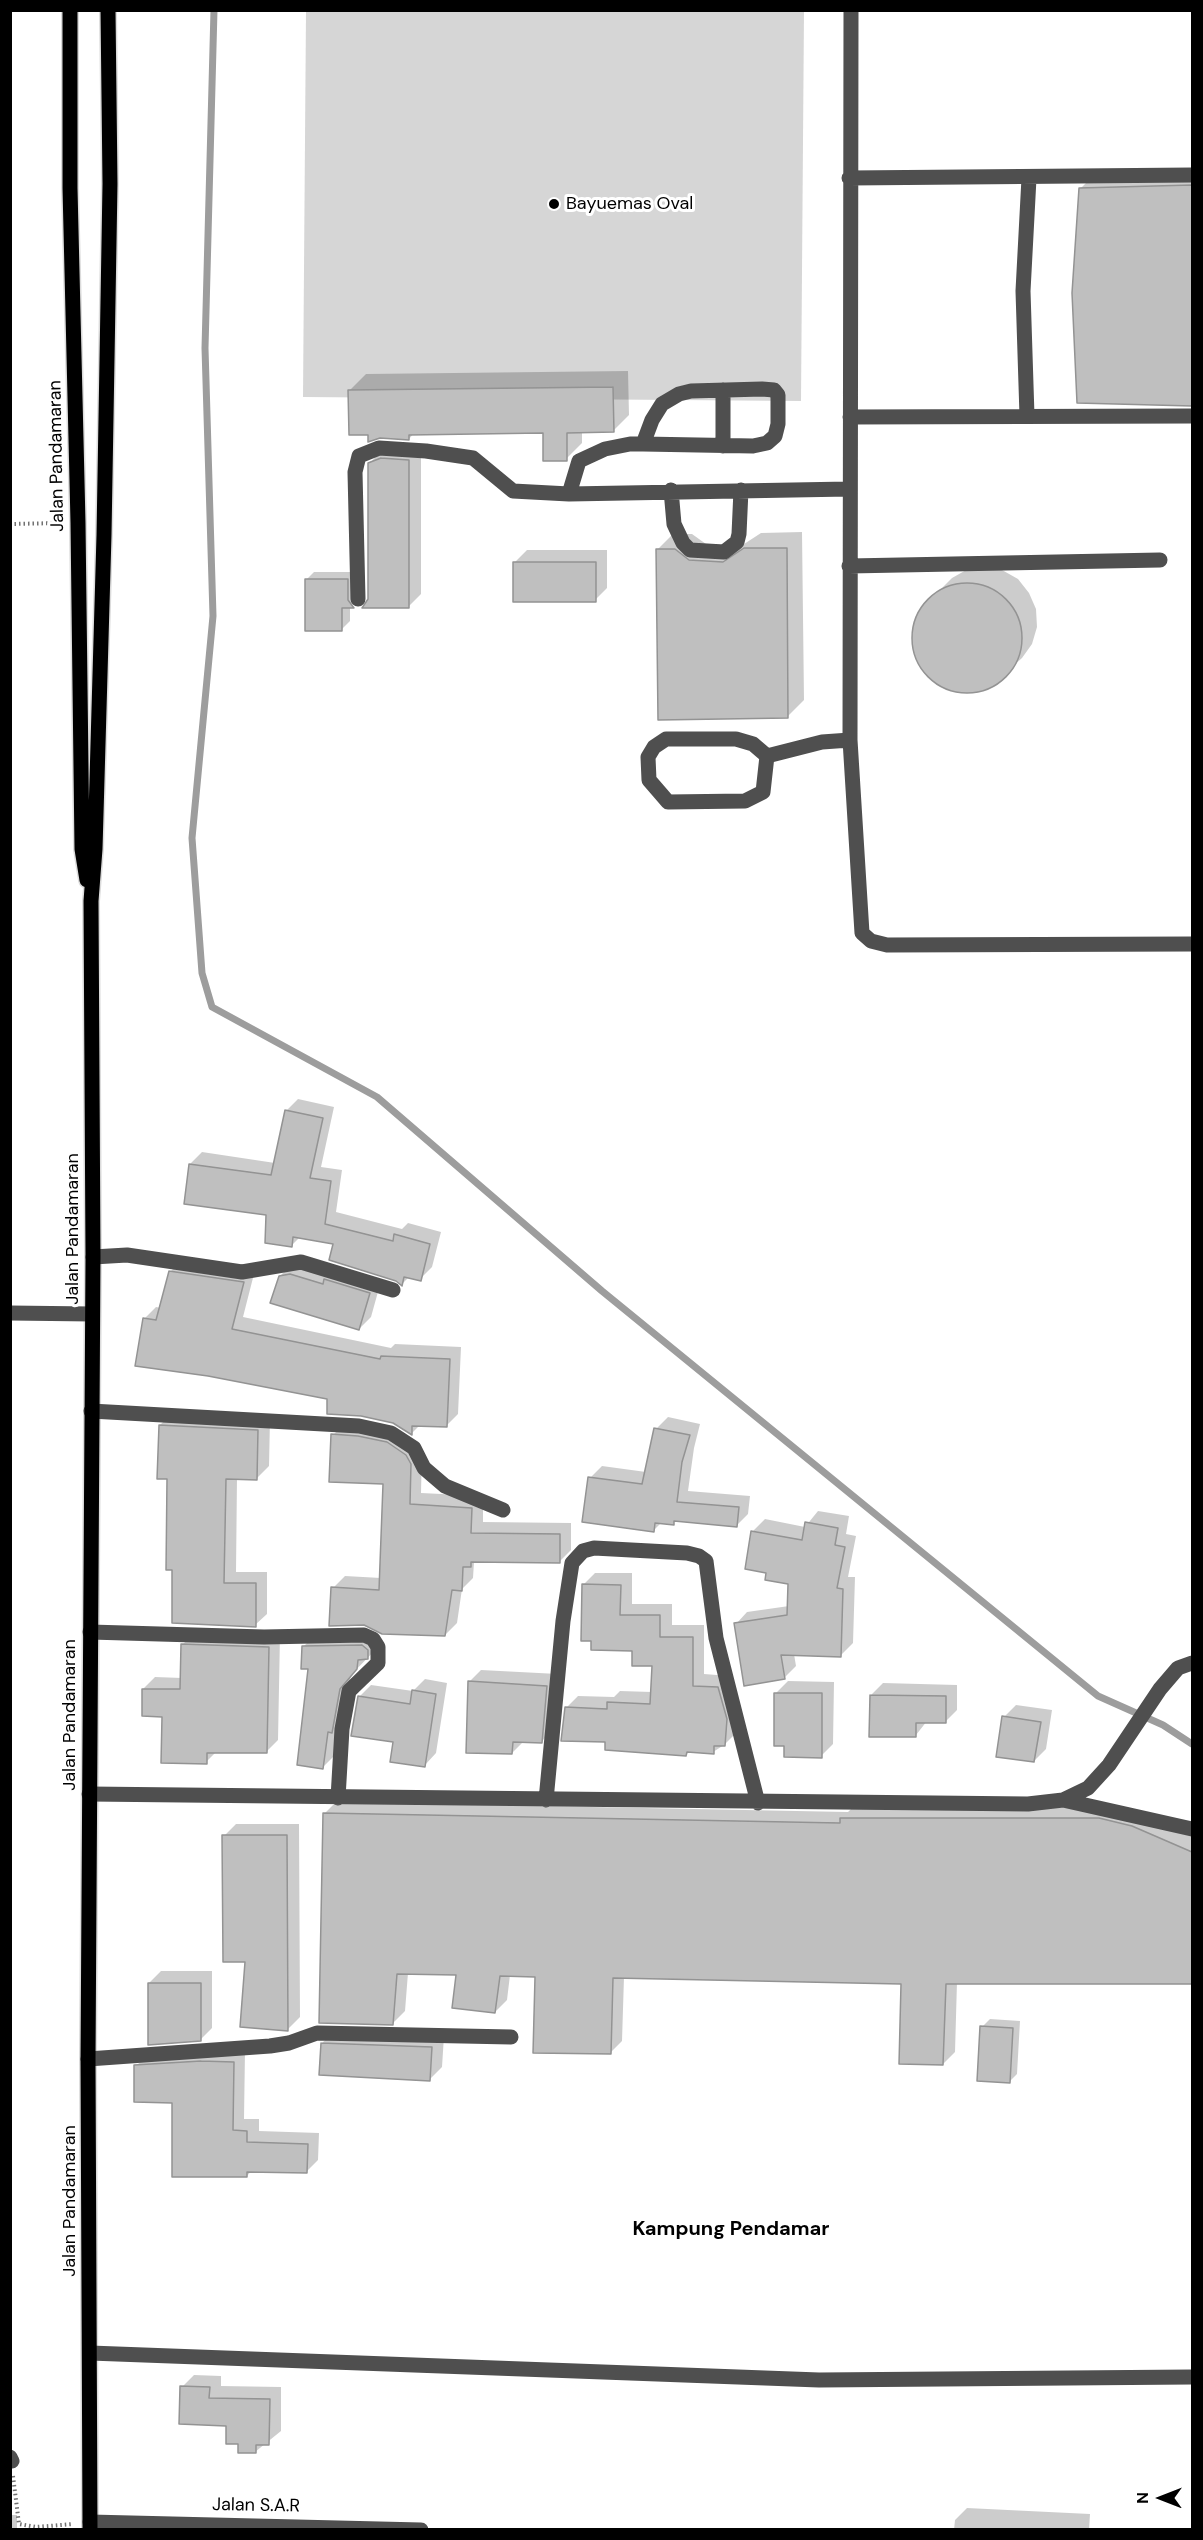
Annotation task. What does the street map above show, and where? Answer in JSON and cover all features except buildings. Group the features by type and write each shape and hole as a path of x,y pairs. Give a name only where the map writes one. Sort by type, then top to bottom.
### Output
{"main road":[{"name":"Jalan Pandamaran","path":"70,10 70,188 78,523 82,849 91,901"},
{"name":"Jalan Pandamaran","path":"90,2526 88,2059 93,1257 91,901 95,849 104,535 110,184 108,10"}],"street":[{"path":"851,10 850,740 862,933 871,941 887,945 1192,944"},
{"path":"849,178 1192,175"},
{"path":"1027,416 1023,291 1029,178"},
{"path":"723,390 723,446"},
{"path":"569,494 579,461 605,449 630,444 753,446 767,443 775,436 779,409 778,395 774,390 691,391 679,394 662,404 652,420 643,444"},
{"path":"850,417 1192,416"},
{"path":"358,599 355,472 359,456 379,448 426,451 473,458 513,491 569,494 672,490 849,489"},
{"path":"672,490 674,524 683,543 690,550 724,552 737,542 741,490"},
{"path":"849,566 1160,560"},
{"path":"666,739 736,739 753,744 767,756 763,792 746,801 668,802 656,791 650,780 648,757 654,747 666,739"},
{"path":"767,756 822,742 850,740"},
{"path":"93,1257 127,1255 242,1272 301,1262 393,1290"},
{"path":"10,1313 92,1314"},
{"path":"91,1411 359,1426 391,1433 414,1448 424,1468 445,1486 503,1510"},
{"path":"546,1800 563,1621 572,1563 584,1551 594,1548 687,1553 699,1556 706,1561 716,1638 758,1803"},
{"path":"90,1632 252,1637 364,1635 374,1639 378,1647 378,1663 349,1691 342,1729 338,1797"},
{"path":"89,1794 758,1803 1028,1804 1063,1800 1088,1788 1109,1765 1160,1689 1178,1668 1192,1663"},
{"path":"1063,1800 1192,1829"},
{"path":"88,2059 270,2046 289,2043 317,2032 511,2037"},
{"path":"90,2353 819,2380 1192,2377"},
{"name":"Jalan S.A.R","path":"90,2526 421,2529"}],"path":[{"path":"10,524 78,523"},
{"path":"11,2459 19,2524 36,2527 90,2526"}],"shaded area":[{"name":"Bayuemas Oval","path":"306,11 804,11 801,401 303,397"}],"waterway":[{"path":"214,10 205,348 213,616 192,838 202,973 212,1007 377,1097 602,1291 1098,1696 1163,1725 1192,1744"}],"place":[{"name":"Bayuemas Oval","path":"554,204"}],"district":[{"name":"Kampung Pendamar","path":"731,2230"}]}
